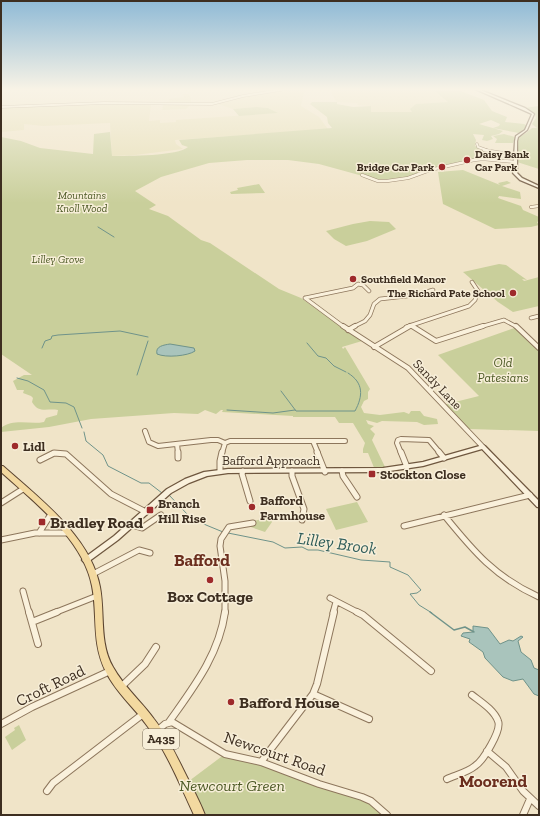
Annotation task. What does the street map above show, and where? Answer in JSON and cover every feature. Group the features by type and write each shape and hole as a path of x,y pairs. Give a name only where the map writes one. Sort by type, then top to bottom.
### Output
{"main road":[{"name":"A435","path":"1,468 51,514 68,533 86,560 93,574 104,658 110,671 157,731 200,815"}],"street":[{"path":"527,127 526,130 516,138 515,174 518,177 539,187"},
{"path":"477,144 478,147 485,150 515,155"},
{"path":"362,175 378,181 387,181 408,178 433,169 474,160 483,159 515,162"},
{"path":"531,207 539,206"},
{"path":"374,347 407,326 412,326 469,306 475,300 478,291 472,282"},
{"name":"Sandy Lane","path":"369,291 362,285 358,284 353,288 305,298 348,330 408,368 539,505"},
{"path":"348,330 365,321 370,315 374,304 380,299 416,295 433,290"},
{"path":"531,318 539,316"},
{"path":"412,326 436,341 501,320 510,323 539,348"},
{"path":"145,431 149,442 158,446 211,440 218,440 225,443 235,440 345,440"},
{"path":"406,467 397,443 400,439 429,440 444,458"},
{"path":"313,441 325,472"},
{"path":"220,471 220,461 225,443"},
{"path":"177,444 178,458"},
{"name":"Bafford Approach","path":"86,560 132,525 169,491 193,478 220,471 380,471 406,467 483,447"},
{"path":"40,460 54,453 66,454 111,494 146,512"},
{"path":"243,471 242,474 250,501"},
{"path":"292,471 292,476 304,509 302,520"},
{"path":"342,472 343,476 357,497"},
{"path":"1,503 23,489"},
{"path":"404,526 530,495"},
{"path":"39,533 51,514"},
{"path":"132,525 142,528 161,515"},
{"path":"444,515 471,549 490,568 513,584 539,597"},
{"path":"157,731 169,722 192,688 211,657 221,632 225,614 224,570 219,545 221,540 229,527 253,523"},
{"path":"1,540 39,533 68,533"},
{"path":"93,574 138,551 142,550 150,553"},
{"path":"23,591 38,644"},
{"path":"32,622 97,596"},
{"path":"330,598 363,615 431,671"},
{"path":"261,762 313,694 317,684 336,602"},
{"path":"122,686 140,671 149,660 156,647"},
{"name":"Croft Road","path":"1,724 110,671"},
{"path":"313,694 369,719"},
{"path":"447,779 476,766 499,730 499,722 492,711 472,695"},
{"path":"46,791 53,783 144,713"},
{"name":"Newcourt Road","path":"169,722 176,724 225,754 261,762 371,801 387,815"},
{"path":"487,751 506,767 520,788 539,806"},
{"path":"523,815 530,798"}],"shaded area":[{"path":"1,127 24,127 24,130 1,132"},
{"path":"110,127 327,127 328,129 175,140 176,144 183,149 135,155 112,156"}],"green space":[{"path":"490,127 503,131 499,134 491,136 493,139 487,141 482,140 484,135 473,134 476,140 475,146 491,152 490,154 480,156 479,159 434,169 408,178 381,181 319,164 288,160 247,160 209,163 161,177 135,191 156,205 149,209 168,216 201,240 210,243 279,289 301,298 362,341 342,347 343,349 345,347 370,389 368,392 368,399 364,401 361,407 364,413 380,415 404,412 409,414 411,411 420,411 424,416 437,419 438,424 424,425 417,422 382,421 377,423 366,420 368,424 374,426 370,429 375,434 372,440 386,469 375,470 368,453 363,453 365,443 353,423 339,423 335,417 293,417 222,412 223,410 216,414 205,410 198,414 174,413 91,419 49,427 1,432 1,428 11,423 44,422 46,418 57,415 58,410 44,410 37,408 32,402 33,398 31,396 23,393 24,390 17,390 13,381 24,375 32,375 1,354 1,137 21,141 40,148 93,154 94,134 110,132 112,156 140,156 164,154 183,150 188,147 182,145 179,140 332,128"},
{"path":"496,127 525,127 519,133 493,128"},
{"path":"536,127 539,127 539,169 517,162 517,160 522,160 521,158 524,158 524,155 517,154 517,138 532,128 537,128"},
{"path":"504,134 515,137 513,143 495,143 497,139 493,136"},
{"path":"463,170 500,185 498,183 507,181 511,183 502,186 520,192 521,199 499,196 498,198 521,206 523,210 539,217 539,221 537,222 539,225 531,227 495,229 443,204 438,172"},
{"path":"259,184 265,193 231,194 230,192 238,190 237,188"},
{"path":"370,221 389,222 396,229 367,241 346,246 334,239 326,231 353,224"},
{"name":"The Richard Pate School","path":"499,264 506,265 527,280 522,279 524,281 539,277 539,306 513,312 498,302 463,272"},
{"name":"Old Patesians","path":"517,327 539,348 539,431 469,429 443,405 479,396 438,355"},
{"path":"357,502 368,522 336,530 326,509"},
{"path":"269,517 272,522 265,532 242,524"},
{"path":"19,725 26,740 12,750 5,737"},
{"name":"Newcourt Green","path":"225,754 362,797 387,815 200,815 185,784"}],"water":[{"path":"170,344 194,348 195,351 177,356 157,354 157,349 163,345"},
{"path":"473,626 488,628 500,644 509,640 513,641 521,636 523,637 518,641 521,652 531,660 534,668 539,670 539,696 534,694 523,679 513,681 503,677 485,658 483,652 469,642 470,639 461,636 463,633 473,632"}],"waterway":[{"path":"98,227 114,237"},
{"path":"42,348 45,341 51,339 52,336 58,335 120,331 148,337"},
{"path":"137,375 148,341"},
{"path":"307,343 318,356 326,358 334,366 346,372"},
{"path":"281,391 296,411 355,411 361,395 357,381 348,373"},
{"name":"Lilley Brook","path":"17,378 28,381 44,390 50,402 66,403 74,407 82,428"},
{"path":"227,410 273,413 295,410"},
{"name":"Lilley Brook","path":"84,432 86,441 103,455 108,466 141,483 149,483 162,493"},
{"name":"Lilley Brook","path":"169,495 188,515 223,532"},
{"name":"Lilley Brook","path":"228,533 273,542 285,548 302,547 308,550 318,550 361,560 390,562 390,567 408,575 421,590 417,593 410,594 419,605 432,613"},
{"name":"Lilley Brook","path":"430,612 454,630 465,627 474,632"}],"place":[{"name":"Daisy Bank Car Park","path":"467,160"},
{"name":"Bridge Car Park","path":"442,167"},
{"name":"Southfield Manor","path":"353,279"},
{"name":"The Richard Pate School","path":"513,293"},
{"name":"Lidl","path":"15,446"},
{"name":"Stockton Close","path":"372,474"},
{"name":"Bafford Farmhouse","path":"252,507"},
{"name":"Branch Hill Rise","path":"150,510"},
{"name":"Bradley Road","path":"42,522"},
{"name":"Box Cottage","path":"210,580"},
{"name":"Bafford House","path":"231,702"}],"district":[{"name":"Bafford","path":"202,560"},
{"name":"Moorend","path":"493,781"}],"park label":[{"name":"Mountains Knoll Wood","path":"82,201"},
{"name":"Lilley Grove","path":"58,259"}]}
